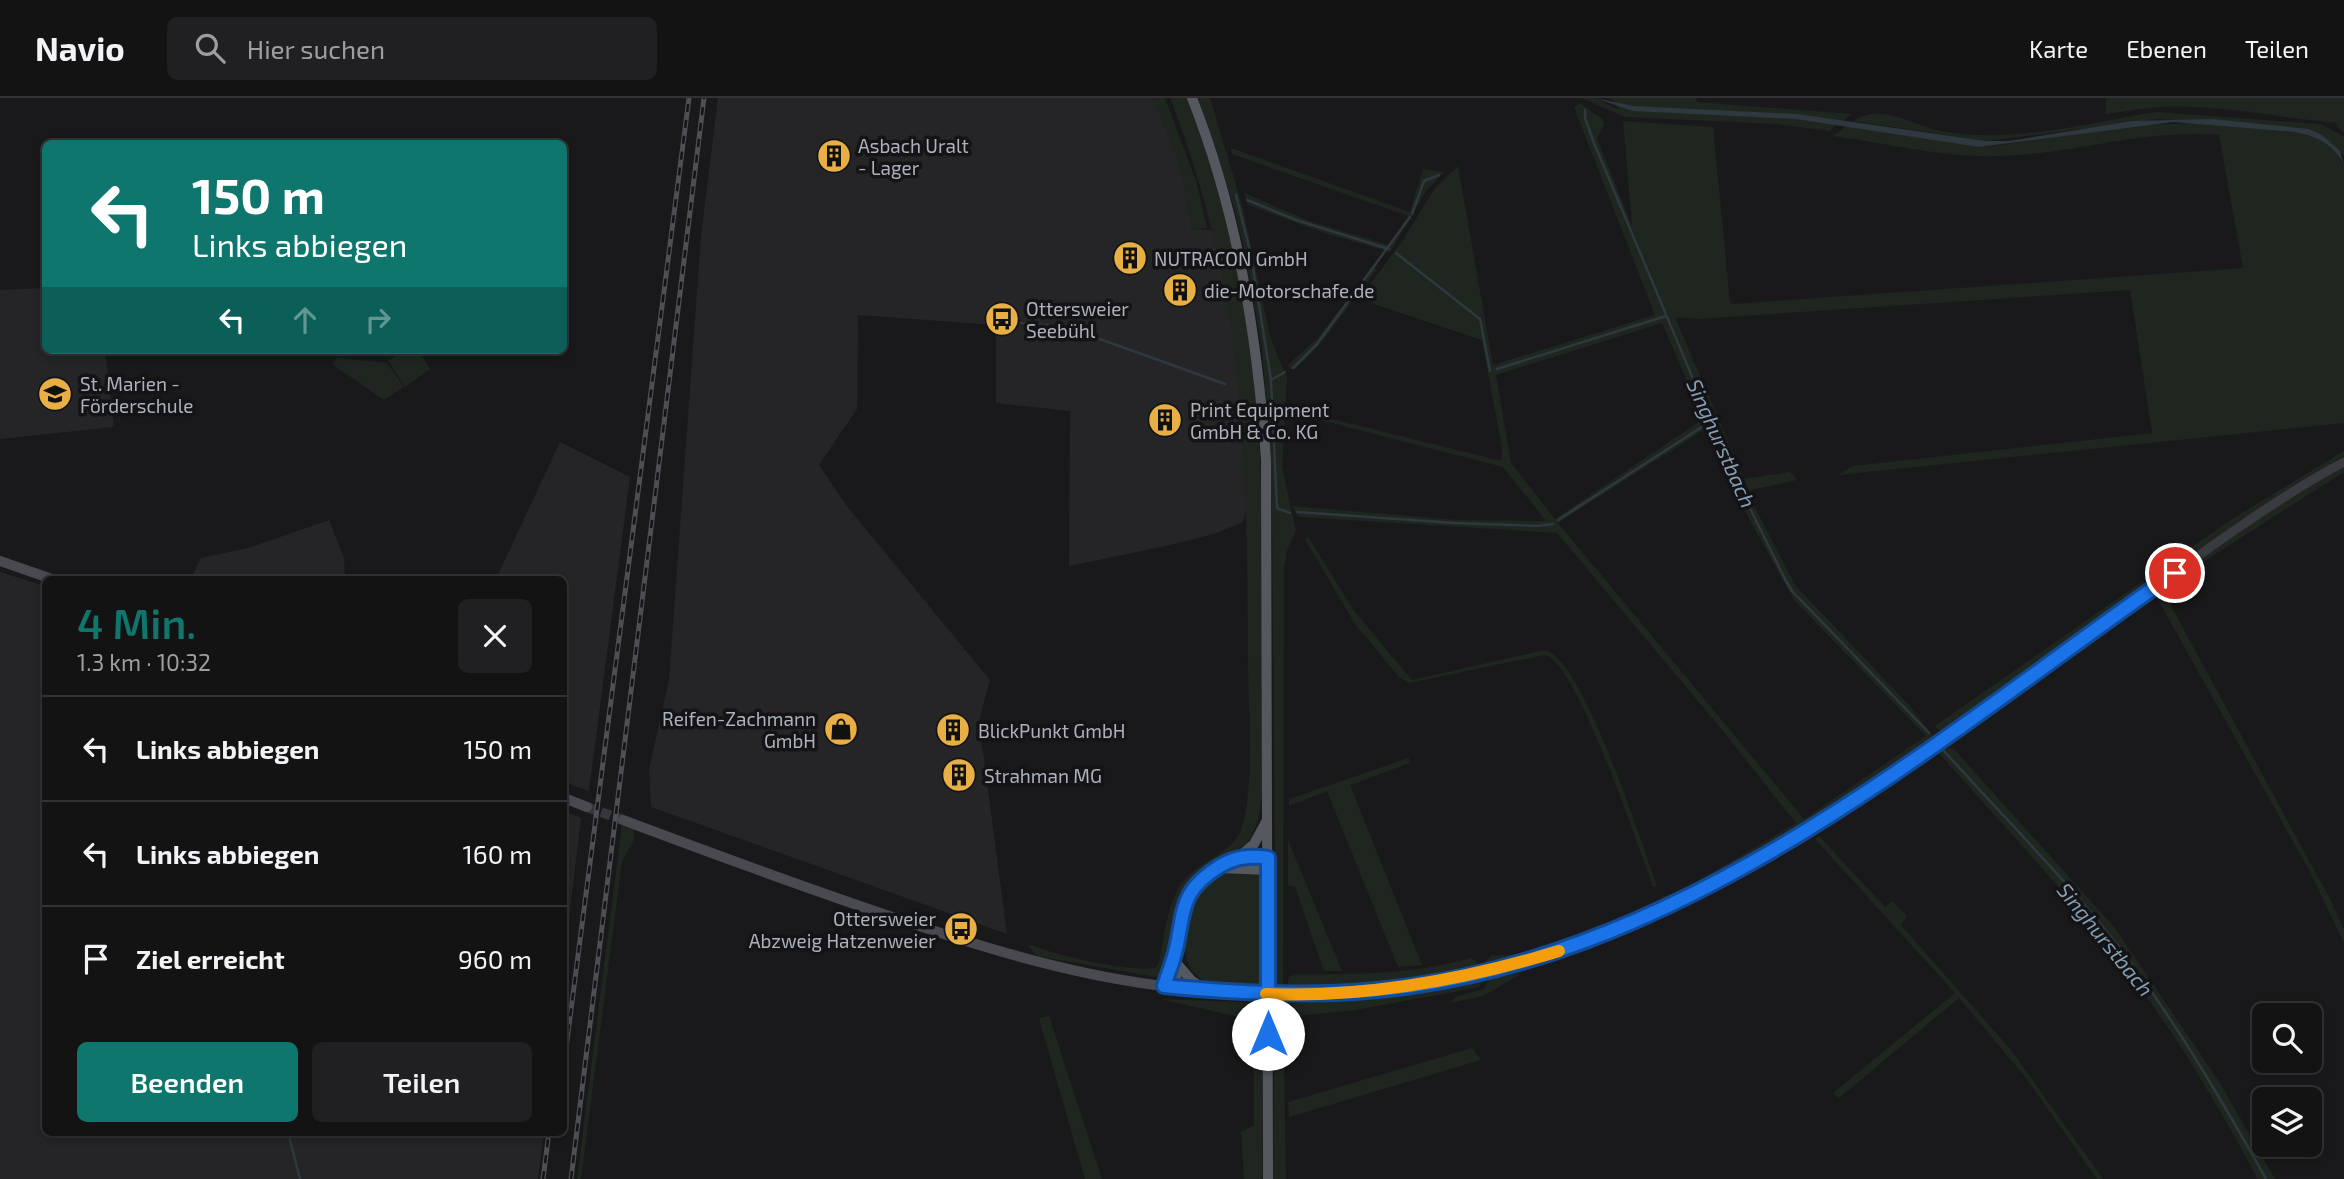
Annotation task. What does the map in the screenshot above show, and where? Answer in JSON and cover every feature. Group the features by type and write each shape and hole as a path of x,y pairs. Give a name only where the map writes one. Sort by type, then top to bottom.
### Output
{"main road":[{"path":"1192,98 1228,205 1244,270 1257,353 1266,460 1268,1179"},
{"path":"0,561 43,576"},
{"path":"567,799 587,807"},
{"path":"1168,987 1182,906 1189,892 1215,869 1239,857 1259,836 1268,816"},
{"path":"623,820 806,888 996,950 1087,973 1168,987"},
{"path":"1239,857 1268,864"},
{"path":"1215,869 1268,864"},
{"path":"1168,987 1178,965 1176,948"},
{"path":"1178,965 1192,981 1208,991"}],"street":[{"path":"1168,987 1239,994 1297,995 1414,986 1508,966 1620,929 1714,884 1856,798 2250,521 2344,462"}],"shaded area":[{"path":"718,98 1153,98 1180,164 1192,229 1213,230 1233,329 1241,396 1247,506 1243,522 1214,534 1166,546 1069,566 1070,411 996,403 996,325 858,315 857,409 819,465 846,505 990,680 979,721 1007,934 651,807 649,769 669,680 701,236"},
{"path":"1153,98 1165,98 1197,184 1207,228 1192,230 1180,164"},
{"path":"1170,98 1187,98 1212,171 1238,271 1252,357 1263,542 1263,788 1258,821 1248,843 1204,870 1184,893 1165,974 1156,977 1037,956 1028,946 1128,968 1155,968 1158,965 1172,903 1181,884 1196,869 1232,844 1242,828 1246,810 1250,745 1246,514 1237,375 1214,238 1195,169"},
{"path":"1198,98 1210,98 1244,212 1270,337 1287,378 1282,466 1296,531 1287,550 1284,569 1283,988 1276,988 1272,511 1262,348 1234,207"},
{"path":"1582,98 1595,98 1619,110 1613,100 1606,98 1696,98 1697,102 1852,114 1829,131 1777,124 1625,117"},
{"path":"1595,98 1633,106 1797,114 1986,141 2009,141 2132,121 2212,119 2309,129 2322,135 2340,151 2344,165 2335,152 2323,142 2294,132 2173,122 1979,147 1796,119 1633,111"},
{"path":"2106,98 2344,98 2344,133 2336,125 2338,123 2204,108 2159,107 2105,114"},
{"path":"1580,103 1602,119 1604,125 1597,138 1632,226 1623,121 1713,127 1730,302 1733,304 2243,268 2219,135 2162,136 2025,155 1977,156 1833,136 1847,126 1986,147 2141,125 2201,123 2311,134 2334,150 2344,165 2344,423 1838,475 1853,466 2152,433 2130,290 1697,319 1675,317 1744,479 1790,472 1797,480 1751,490 1749,496 1795,585 1907,703 1933,736 1783,838 1692,891 1664,902 1661,897 1678,893 1796,823 1718,725 1557,533 1299,517 1292,506 1458,520 1546,521 1503,467 1297,414 1292,409 1501,461 1502,448 1482,340 1359,299 1401,243 1435,188 1458,166 1493,365 1655,315 1574,107","holes":["1662,323 1701,413 1700,421 1555,519 1511,463 1496,375","1702,431 1707,432 1721,468 1794,600 1926,736 1804,819 1558,523"]},
{"path":"2156,112 2320,124 2344,136 2344,156 2309,129 2159,119 1986,141 1854,121 1876,114 1888,115 1935,130 1999,135 2052,130"},
{"path":"1231,148 1410,212 1423,169 1444,172 1426,191 1390,252 1324,233 1248,205 1244,193 1309,221 1389,245 1408,216 1232,154"},
{"path":"1372,267 1377,269 1316,349 1295,369 1290,369 1288,365 1318,338"},
{"name":"St. Marien - Förderschule","path":"42,288 42,354 105,354 114,427 0,439 0,290"},
{"path":"398,354 421,354 430,369 405,387 388,361"},
{"path":"337,358 387,363 404,387 384,400 332,364"},
{"path":"560,442 630,477 589,791 567,783 567,576 497,576"},
{"path":"2344,451 2344,456 2237,523 1943,730 1937,729 1935,726 1942,721 2232,519"},
{"path":"2344,464 2344,472 2162,588 2162,585 2243,528"},
{"path":"329,520 344,558 345,576 192,576 201,558 248,548"},
{"path":"1309,538 1354,611 1412,680 1545,650 1560,661 1576,684 1610,756 1657,886 1653,887 1589,720 1557,664 1544,655 1409,683 1399,677 1355,624 1305,539"},
{"path":"0,572 42,585 42,1136 543,1136 538,1179 0,1179"},
{"path":"2155,591 2156,595 1947,740"},
{"path":"2164,593 2331,901 2344,929 2344,943 2309,870 2157,598"},
{"path":"1943,744 1819,832 1814,830"},
{"path":"1953,748 2115,928 2220,1083 2252,1139 2252,1157 2262,1157 2275,1179 2258,1179 2201,1080 2154,1007 2066,895 1939,753"},
{"path":"1409,758 1410,763 1350,785 1422,965 1398,967 1327,791 1289,806 1289,799"},
{"path":"567,812 581,818 567,938"},
{"path":"622,825 634,828 633,842 622,861 581,1179 577,1179"},
{"path":"1810,833 1812,836 1672,913 1669,912"},
{"path":"1819,836 1885,907 1892,901 1907,916 1901,925 2012,1051 2103,1179 2097,1179 2026,1078 1959,998 1839,1098 1833,1093 1955,993 1815,839"},
{"path":"1288,840 1342,971 1324,971 1295,887 1288,886"},
{"path":"1225,871 1257,873 1261,878 1264,988 1214,985 1198,977 1187,961 1184,940 1186,918 1192,899 1202,886"},
{"path":"1654,906 1656,908 1567,943 1490,965 1485,962 1492,955 1512,955 1553,946"},
{"path":"1659,914 1663,918 1600,945 1534,966 1489,975"},
{"path":"1471,958 1477,962 1475,969 1404,981 1287,988 1289,977 1298,974 1385,972"},
{"path":"1522,973 1483,996 1450,1003 1457,996 1484,989 1489,979"},
{"path":"1482,980 1480,986 1475,988 1355,1010 1296,1016 1288,1012 1287,1004 1406,994"},
{"path":"1161,999 1262,1003 1262,1179 1244,1179 1241,1132 1254,1125 1254,1073 1238,1017"},
{"path":"1275,1003 1283,1003 1286,1179 1273,1179"},
{"path":"1049,1016 1102,1179 1085,1179 1039,1018"},
{"path":"1472,1048 1481,1060 1289,1117 1288,1102"}],"waterway":[{"name":"Singhurstbach","path":"1585,110 1585,118 1594,143 1733,474 1785,579 1792,591 1929,733"},
{"path":"1412,214 1424,181 1439,175"},
{"path":"1236,195 1251,255 1271,380 1277,508 1290,513"},
{"path":"1247,200 1296,220 1389,249"},
{"path":"1293,368 1317,344 1410,217"},
{"path":"1396,253 1480,319 1490,371"},
{"path":"1497,369 1666,316"},
{"path":"1021,323 1053,326 1090,336"},
{"path":"1097,338 1225,384"},
{"path":"1271,380 1285,372"},
{"path":"1558,520 1711,421"},
{"path":"1297,512 1455,523 1537,526 1553,524"},
{"name":"Singhurstbach","path":"1944,751 2066,884 2134,967 2170,1018 2266,1179"},
{"path":"289,1136 300,1179"}],"tunnel":[{"path":"587,807 623,820"}],"railway":[{"path":"567,1041 689,98"},
{"path":"571,1179 704,98"},
{"path":"543,1179 548,1136"}],"slow traffic":[{"path":"1266,994 1349,993 1414,986 1484,972 1559,951"}],"place":[{"name":"Asbach Uralt - Lager","path":"834,156"},
{"name":"NUTRACON GmbH","path":"1130,258"},
{"name":"die-Motorschafe.de","path":"1180,290"},
{"name":"Ottersweier Seebühl","path":"1002,319"},
{"name":"St. Marien - Förderschule","path":"55,394"},
{"name":"Print Equipment GmbH & Co. KG","path":"1165,420"},
{"name":"Reifen-Zachmann GmbH","path":"841,729"},
{"name":"BlickPunkt GmbH","path":"953,730"},
{"name":"Strahman MG","path":"959,775"},
{"name":"Ottersweier Abzweig Hatzenweier","path":"961,929"}],"route":[{"path":"1268,1034 1268,1009 1268,981 1268,858 1247,856 1227,862 1200,880 1189,892 1182,906 1176,948 1164,986 1239,994 1258,994 1278,995 1297,995 1349,993 1436,982 1531,960 1620,929 1664,910 1755,862 1856,798 2175,573"}]}
